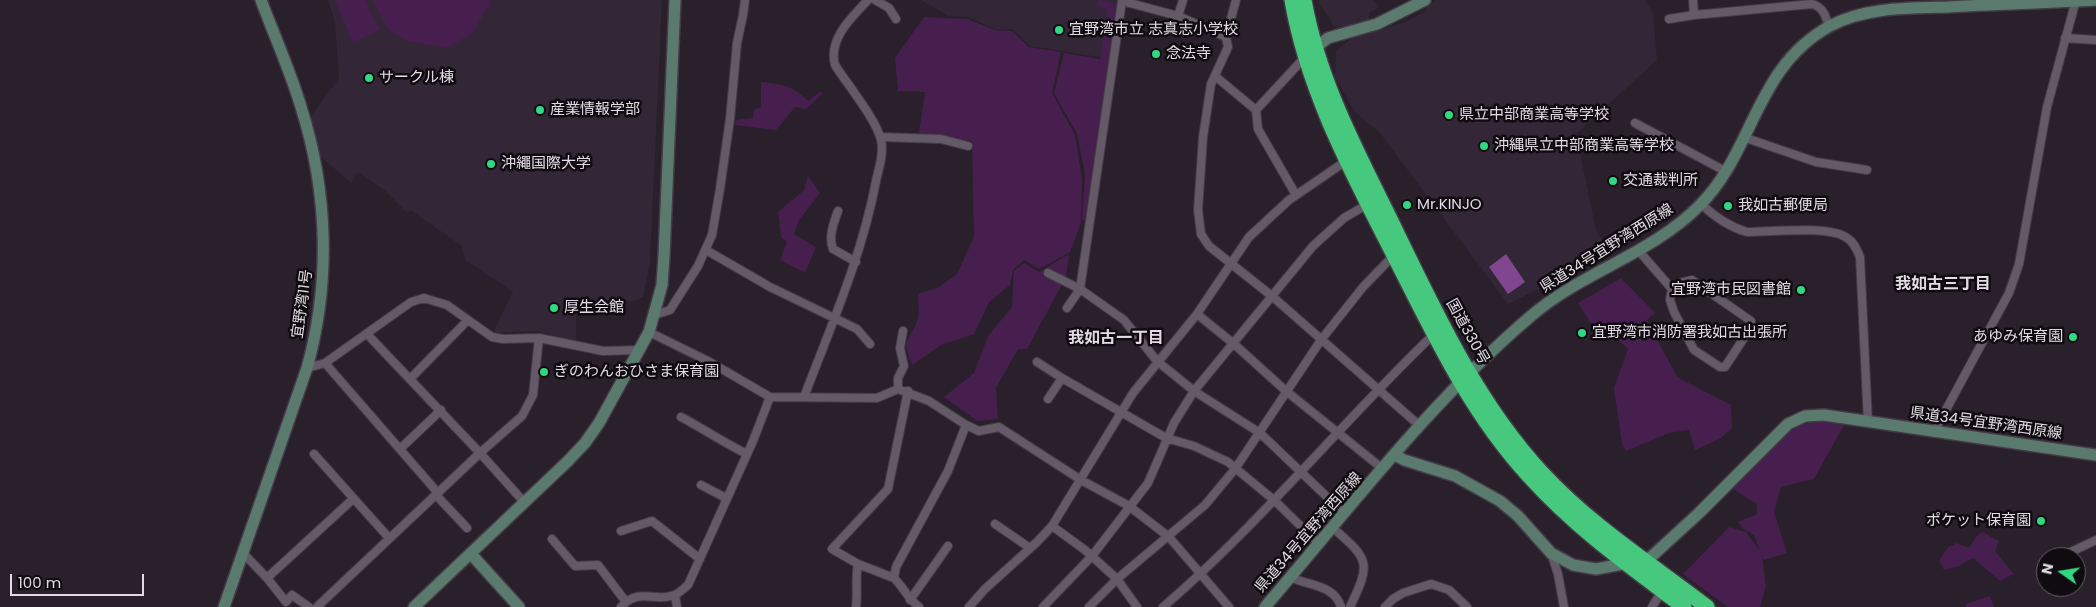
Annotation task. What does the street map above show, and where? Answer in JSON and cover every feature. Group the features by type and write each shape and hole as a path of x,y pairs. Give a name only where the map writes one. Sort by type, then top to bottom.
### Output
{"highway":[{"name":"国道330号","path":"1292,0 1346,161 1434,334 1464,377 1485,400 1543,474 1581,510 1706,607"},
{"name":"国道330号","path":"1304,0 1309,52 1332,95 1362,164 1464,377 1502,443 1527,474 1574,523 1684,607"}],"main road":[{"name":"宜野湾11号","path":"224,607 307,368 317,330 323,286 324,246 319,180 301,107 261,0"},
{"path":"414,607 585,442 613,399 649,332 662,285 675,0"},
{"path":"1309,52 1328,38 1391,19 1425,0"},
{"name":"県道34号宜野湾西原線","path":"1266,607 1464,377 1548,303 1588,277 1676,227 1701,204 1725,171 1766,91 1785,63 1798,49 1829,27 1884,5 2096,0"},
{"name":"県道34号宜野湾西原線","path":"1395,455 1404,460 1455,476 1500,501 1518,516 1551,552 1573,565 1589,569 1645,560 1656,553 1788,424 1811,415 2096,455"},
{"path":"470,554 518,607"}],"street":[{"path":"654,315 670,310 685,288 712,235 730,119 737,43 745,0"},
{"path":"804,397 856,262 872,202 882,148 880,137 835,65 833,57 845,25 868,0"},
{"path":"875,0 889,8 896,19"},
{"path":"1178,16 1183,0"},
{"path":"1236,0 1226,38 1228,47 1212,84 1203,138 1198,210 1201,234 1209,246 1273,297 1420,426"},
{"path":"1693,0 1694,15"},
{"path":"1934,432 2009,293 2019,264 2047,107 2076,0"},
{"path":"1067,308 1080,290 1122,1 1178,16 1226,38"},
{"path":"1669,19 1797,2 1818,5 1825,14 1829,27"},
{"path":"2065,38 2096,40"},
{"path":"1256,110 1309,52"},
{"path":"1215,76 1256,110 1258,129 1296,195"},
{"path":"1636,123 1725,171"},
{"path":"880,137 941,139 968,146"},
{"path":"1743,137 1816,162 1867,170"},
{"path":"969,607 985,588 1052,526 1132,393 1197,314 1249,237 1296,195 1346,161"},
{"path":"1043,607 1092,556 1112,532 1152,476 1155,462 1166,438 1194,391 1313,246 1344,218 1368,204"},
{"path":"1701,204 1727,225 1747,232 1818,231 1847,237 1856,247 1860,257 1868,422"},
{"path":"838,211 833,228 831,246 856,262"},
{"path":"706,250 770,287 857,329 870,344"},
{"path":"1638,250 1672,289"},
{"path":"1089,607 1117,579 1205,505 1235,469 1321,340 1363,287 1394,255"},
{"path":"1048,273 1080,290 1124,320 1157,361 1194,391 1260,433 1345,514"},
{"path":"1692,280 1751,321 1751,326 1725,367 1720,367 1694,350 1674,312 1670,300 1672,289 1680,283 1692,280"},
{"path":"307,368 325,363 412,302 424,298 447,305 492,337 502,339 539,338 602,351 640,350"},
{"path":"1197,314 1234,344 1286,392 1383,469"},
{"path":"410,379 468,320"},
{"path":"898,389 898,378 904,366 900,348 903,331"},
{"path":"649,332 708,360 770,397 876,398 898,389 929,400 966,425 979,431 999,427 1081,480 1130,506 1169,537 1229,607"},
{"path":"368,334 441,410 524,502"},
{"path":"1163,607 1200,575 1275,501 1377,389 1434,334"},
{"path":"317,607 480,453 522,416 533,395 539,338"},
{"path":"1037,362 1166,438 1210,453 1228,462 1275,501 1319,544"},
{"path":"325,363 467,528"},
{"path":"1048,399 1062,378"},
{"path":"908,391 888,489 832,549 858,564 894,578 903,587 910,600 919,607"},
{"path":"552,539 575,566 598,565 623,606 644,595 669,597 675,595 688,585 700,560 770,397"},
{"path":"400,449 441,410"},
{"path":"681,417 699,426 725,444 747,454"},
{"path":"894,578 896,568 948,472 966,425"},
{"path":"314,454 389,538"},
{"path":"701,485 726,498"},
{"path":"267,578 353,499"},
{"path":"621,531 652,521 700,560"},
{"path":"995,524 1030,548"},
{"path":"1052,526 1092,556 1117,579 1137,607"},
{"path":"1333,528 1359,551 1364,561 1364,578 1350,607"},
{"path":"2081,547 2096,540"},
{"path":"910,600 948,546"},
{"path":"243,552 286,602 292,595 309,607"},
{"path":"1551,552 1558,574 1564,607"},
{"path":"856,607 859,588 856,576 858,564"},
{"path":"1290,577 1300,582 1329,590 1339,600 1341,607"},
{"path":"1385,607 1393,598 1431,584 1449,590 1467,607"},
{"path":"1652,607 1662,590"},
{"path":"675,595 677,607"}],"shaded area":[{"name":"沖繩国際大学","path":"328,0 662,0 650,261 643,297 631,302 620,298 613,299 606,306 576,308 576,341 536,331 493,333 513,292 465,260 462,246 412,211 406,212 388,193 358,172 351,183 320,156 311,116 339,78 335,22"},
{"path":"335,0 365,0 380,30 353,42"},
{"path":"373,0 489,0 489,4 473,33 447,48 406,41 386,27"},
{"name":"宜野湾市立 志真志小学校","path":"921,0 1117,0 1111,59 1030,46 1013,30 995,29 968,17 948,16"},
{"path":"1099,0 1118,5 1085,221 1082,220 1085,174 1077,134 1054,93 1064,53 1100,59 1108,10 1096,5"},
{"path":"1319,0 1373,0 1378,7 1369,13 1369,19 1365,23 1337,27 1332,25 1319,4"},
{"name":"沖縄県立中部商業高等学校","path":"1436,0 1645,0 1653,13 1657,60 1576,134 1596,230 1607,248 1574,272 1508,304 1380,133 1355,112 1335,77 1336,51 1349,40 1405,22 1426,11 1427,7"},
{"path":"924,17 967,19 995,30 1012,31 1029,47 1061,52 1052,93 1075,135 1082,179 1081,223 1070,252 1039,269 1024,260 1013,270 1010,285 989,302 974,334 941,345 912,365 906,346 918,319 918,294 939,287 957,274 974,237 972,141 919,133 925,92 898,91 895,58"},
{"path":"761,82 792,88 808,101 821,91 822,94 806,109 795,107 776,130 735,125 736,120 753,118 754,110 761,107"},
{"path":"808,176 820,193 799,220 794,234 816,247 805,273 780,260 787,242 781,237 778,212 804,190"},
{"path":"1069,254 1066,277 1027,349 1018,349 996,388 998,419 977,421 944,397 974,373 988,336 1012,307 1014,271 1024,263 1039,272"},
{"path":"1506,254 1525,282 1508,294 1489,267"},
{"path":"1621,278 1655,313 1647,320 1677,377 1731,405 1732,428 1721,438 1695,450 1689,430 1669,433 1626,451 1622,443 1614,388 1628,349 1615,337 1606,334 1590,322 1578,303"},
{"path":"1823,420 1844,425 1814,479 1781,487 1774,512 1787,553 1764,560 1762,556 1766,587 1760,607 1728,607 1683,574 1729,527 1746,532 1760,551 1754,535 1742,528 1738,522 1757,514 1757,504 1733,489 1794,426"},
{"path":"1982,532 1999,541 1995,551 2014,574 2000,581 1973,558 1959,566 1944,570 1939,561 1948,547 1957,543 1969,548 1976,537"},
{"path":"1990,596 1994,607 1966,607 1966,604"}],"place":[{"name":"宜野湾市立 志真志小学校","path":"1059,30"},
{"name":"念法寺","path":"1156,54"},
{"name":"サークル棟","path":"369,78"},
{"name":"産業情報学部","path":"540,110"},
{"name":"県立中部商業高等学校","path":"1449,115"},
{"name":"沖縄県立中部商業高等学校","path":"1484,146"},
{"name":"沖繩国際大学","path":"491,164"},
{"name":"交通裁判所","path":"1613,181"},
{"name":"Mr.KINJO","path":"1407,205"},
{"name":"我如古郵便局","path":"1728,206"},
{"name":"宜野湾市民図書館","path":"1801,290"},
{"name":"厚生会館","path":"554,308"},
{"name":"宜野湾市消防署我如古出張所","path":"1582,333"},
{"name":"あゆみ保育園","path":"2073,337"},
{"name":"ぎのわんおひさま保育園","path":"544,372"},
{"name":"ポケット保育園","path":"2041,521"}],"district":[{"name":"我如古三丁目","path":"1943,285"},
{"name":"我如古一丁目","path":"1116,339"}]}
